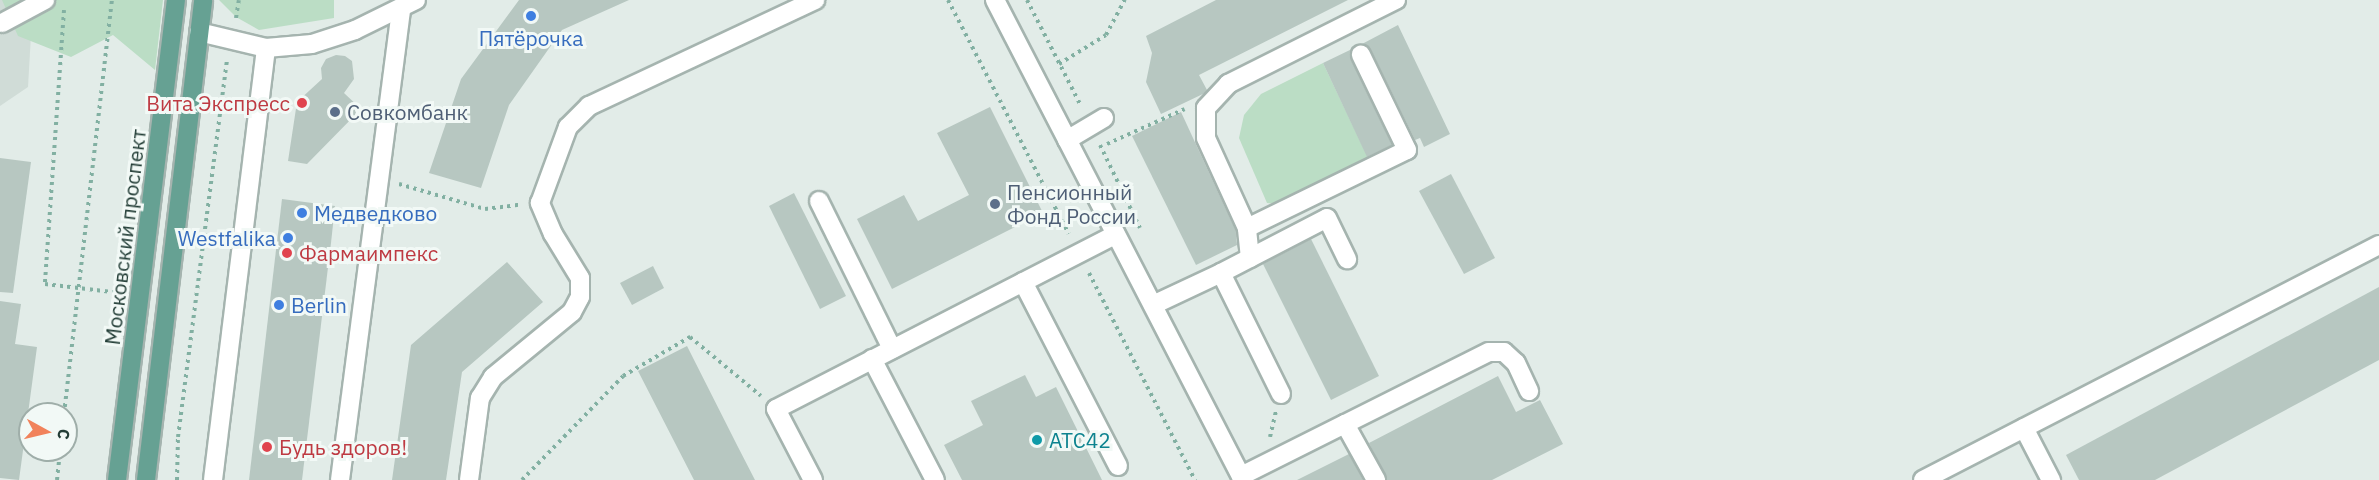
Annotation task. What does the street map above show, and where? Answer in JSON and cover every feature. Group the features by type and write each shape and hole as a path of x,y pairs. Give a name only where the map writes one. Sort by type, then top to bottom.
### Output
{"main road":[{"name":"Московский проспект","path":"117,480 176,0"},
{"path":"146,480 202,0"}],"street":[{"path":"0,25 45,0"},
{"path":"469,480 480,398 493,377 572,312 580,297 580,278 553,234 540,203 568,127 589,106 815,0"},
{"path":"995,0 1242,478 1263,465 1489,352 1504,352 1516,363 1529,391"},
{"path":"1250,258 1248,228 1206,138 1206,108 1228,84 1396,0"},
{"path":"199,32 266,48 312,44 356,30 409,4"},
{"path":"340,480 378,177 409,4"},
{"path":"213,480 266,48"},
{"path":"1248,228 1407,150 1361,55"},
{"path":"1067,140 1098,122"},
{"path":"819,201 892,349"},
{"path":"1153,305 1327,218 1347,259"},
{"path":"813,480 776,409 1116,234"},
{"path":"1923,480 2379,245"},
{"path":"1221,273 1281,394"},
{"path":"1023,282 1118,466"},
{"path":"872,359 935,480"},
{"path":"1345,424 1376,480"},
{"path":"2024,428 2051,480"}],"path":[{"path":"64,0 45,284 130,294"},
{"path":"65,402 112,0"},
{"path":"236,16 238,0"},
{"path":"948,0 1195,480"},
{"path":"1027,0 1059,64 1098,122 1101,147 1142,233"},
{"path":"1059,64 1106,35 1125,0"},
{"path":"177,480 178,437 228,50"},
{"path":"1101,147 1186,108 1206,108"},
{"path":"378,177 485,209 540,203"},
{"path":"1052,201 1072,191"},
{"path":"189,301 195,302"},
{"path":"522,480 623,376 690,337 776,409"},
{"path":"1263,465 1281,394"},
{"path":"57,480 59,462"}],"shaded area":[{"path":"0,0 33,0 28,87 0,106"}],"green space":[{"path":"2,0 163,0 155,70 113,35 71,57 18,36"},
{"path":"219,0 334,0 334,18 259,30 236,17"},
{"path":"1323,63 1370,162 1286,205 1267,203 1239,138 1244,115 1261,94"}],"building":[{"path":"519,0 629,0 562,30 509,105 481,188 429,173 461,79"},
{"path":"1216,0 1348,0 1199,75 1207,90 1205,93 1161,114 1146,82 1152,53 1146,36"},
{"path":"1398,25 1450,134 1424,147 1420,138 1415,140 1371,50 1362,44"},
{"path":"1352,49 1351,60 1392,145 1367,157 1323,63"},
{"path":"336,55 345,56 352,61 354,79 344,93 361,109 307,164 288,161 297,102 322,79 321,68 326,59"},
{"name":"Пенсионный Фонд России","path":"990,107 1043,213 892,289 857,219 904,195 918,221 969,195 937,133"},
{"path":"1181,112 1236,231 1237,245 1196,265 1132,136"},
{"path":"0,158 31,162 13,293 0,292"},
{"path":"1451,174 1495,258 1464,274 1419,191"},
{"path":"794,193 846,296 820,309 769,206"},
{"path":"282,199 335,206 331,243 302,480 249,480"},
{"path":"1311,239 1379,376 1331,400 1263,264"},
{"path":"507,262 543,302 462,372 446,480 392,480 411,345"},
{"path":"653,266 664,288 632,305 620,283"},
{"path":"2379,287 2379,360 2155,480 2079,480 2066,455"},
{"path":"0,301 21,304 15,344 37,347 30,402 18,402 18,462 21,462 19,480 0,478"},
{"path":"687,346 755,480 694,480 638,371"},
{"name":"АТС42","path":"1025,375 1036,397 1056,387 1102,480 962,480 944,445 983,425 971,401"},
{"path":"1498,376 1516,412 1540,400 1563,444 1492,480 1387,480 1369,443"},
{"path":"1349,454 1363,480 1297,480"}],"place":[{"name":"Пятёрочка","path":"531,16"},
{"name":"Вита Экспресс","path":"302,103"},
{"name":"Совкомбанк","path":"335,112"},
{"name":"Пенсионный Фонд России","path":"995,204"},
{"name":"Медведково","path":"302,213"},
{"name":"Westfalika","path":"288,238"},
{"name":"Фармаимпекс","path":"287,253"},
{"name":"Berlin","path":"279,305"},
{"name":"АТС42","path":"1037,440"},
{"name":"Будь здоров!","path":"267,447"}]}
